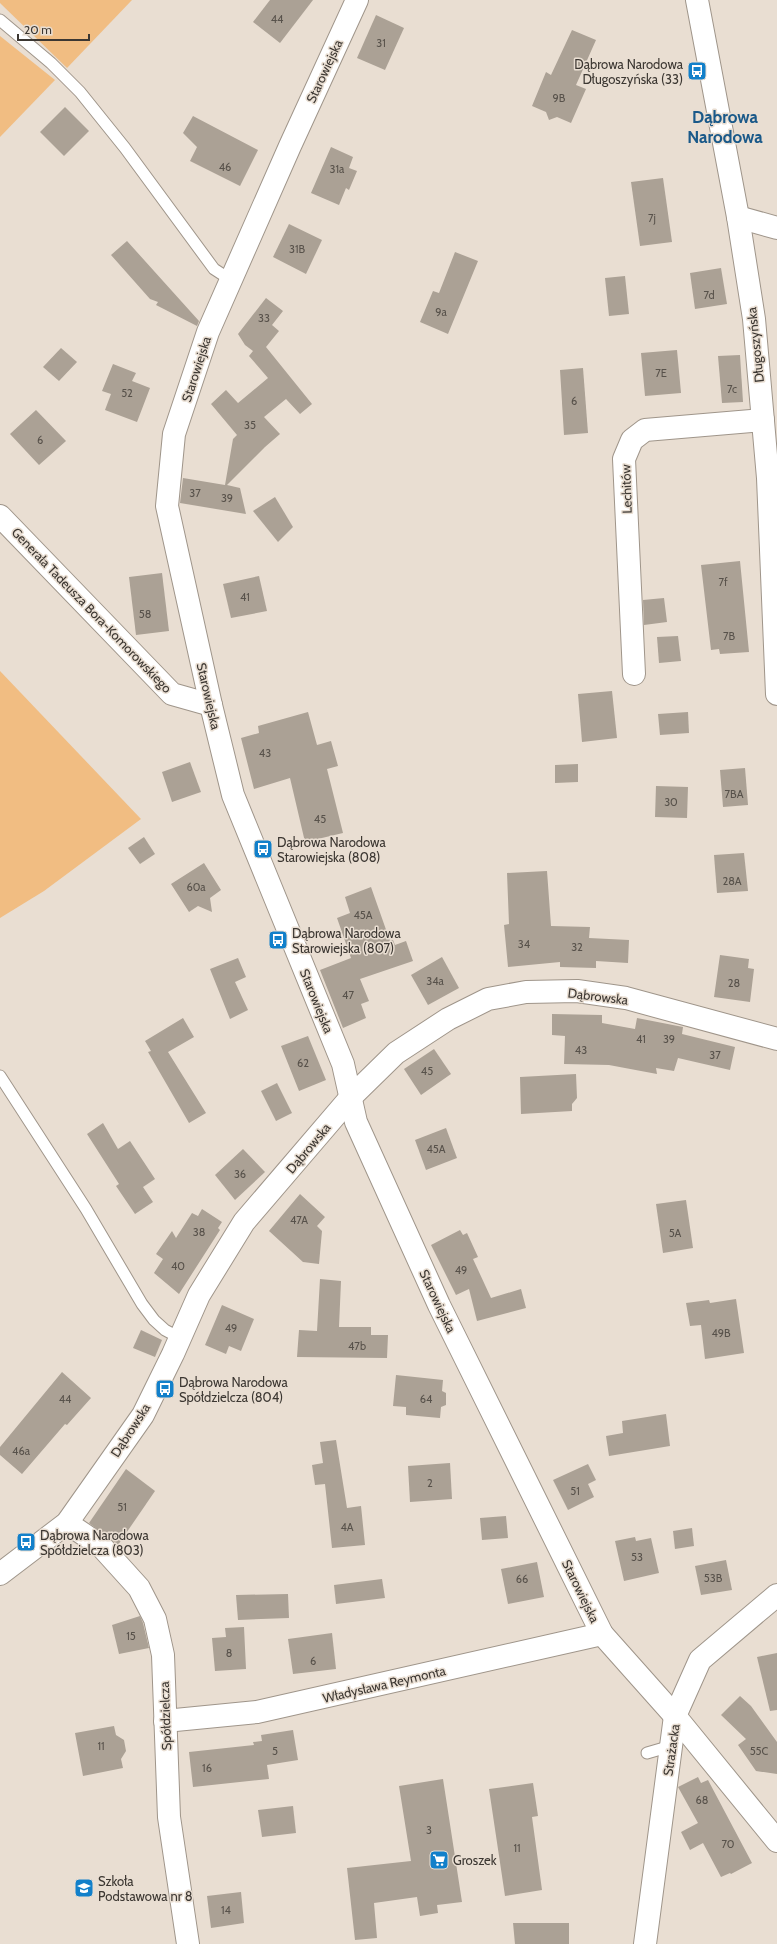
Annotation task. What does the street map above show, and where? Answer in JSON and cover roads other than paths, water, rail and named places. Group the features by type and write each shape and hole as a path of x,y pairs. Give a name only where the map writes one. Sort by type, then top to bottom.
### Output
{"street":[{"name":"Starowiejska","path":"357,0 208,332 174,434 167,506 211,705 233,795 343,1064 356,1122 439,1305 602,1634 675,1716 777,1841"},
{"name":"Długoszyńska","path":"697,0 738,217 754,319 768,478 777,694"},
{"path":"738,217 777,228"},
{"name":"Lechitów","path":"634,674 624,459 632,440 645,430 763,420"},
{"name":"Generała Tadeusza Bora-Komorowskiego","path":"0,516 172,694 211,705"},
{"name":"Dąbrowska","path":"0,1574 67,1523 143,1415 199,1295 244,1222 351,1097 396,1053 448,1019 488,998 526,992 577,991 626,998 777,1039"},
{"name":"Spółdzielcza","path":"67,1523 101,1546 139,1588 155,1619 163,1655 169,1817 188,1944"},
{"name":"Strażacka","path":"645,1944 675,1716 700,1660 777,1595"},
{"name":"Władysława Reymonta","path":"165,1721 257,1712 602,1634"}],"lane":[{"path":"0,20 51,63 80,92 125,148 214,269 231,280"},
{"path":"0,1076 86,1209 142,1304 154,1320 165,1330 180,1338"},
{"path":"647,1753 671,1746"}],"place":[{"name":"Dąbrowa Narodowa Długoszyńska (33)","path":"697,71"},
{"name":"Dąbrowa Narodowa Starowiejska (808)","path":"263,849"},
{"name":"Dąbrowa Narodowa Starowiejska (807)","path":"278,940"},
{"name":"Dąbrowa Narodowa Spółdzielcza (804)","path":"165,1389"},
{"name":"Dąbrowa Narodowa Spółdzielcza (803)","path":"26,1542"},
{"name":"Groszek","path":"439,1860"},
{"name":"Szkoła Podstawowa nr 8","path":"84,1888"}],"district":[{"name":"Dąbrowa Narodowa","path":"725,127"}]}
